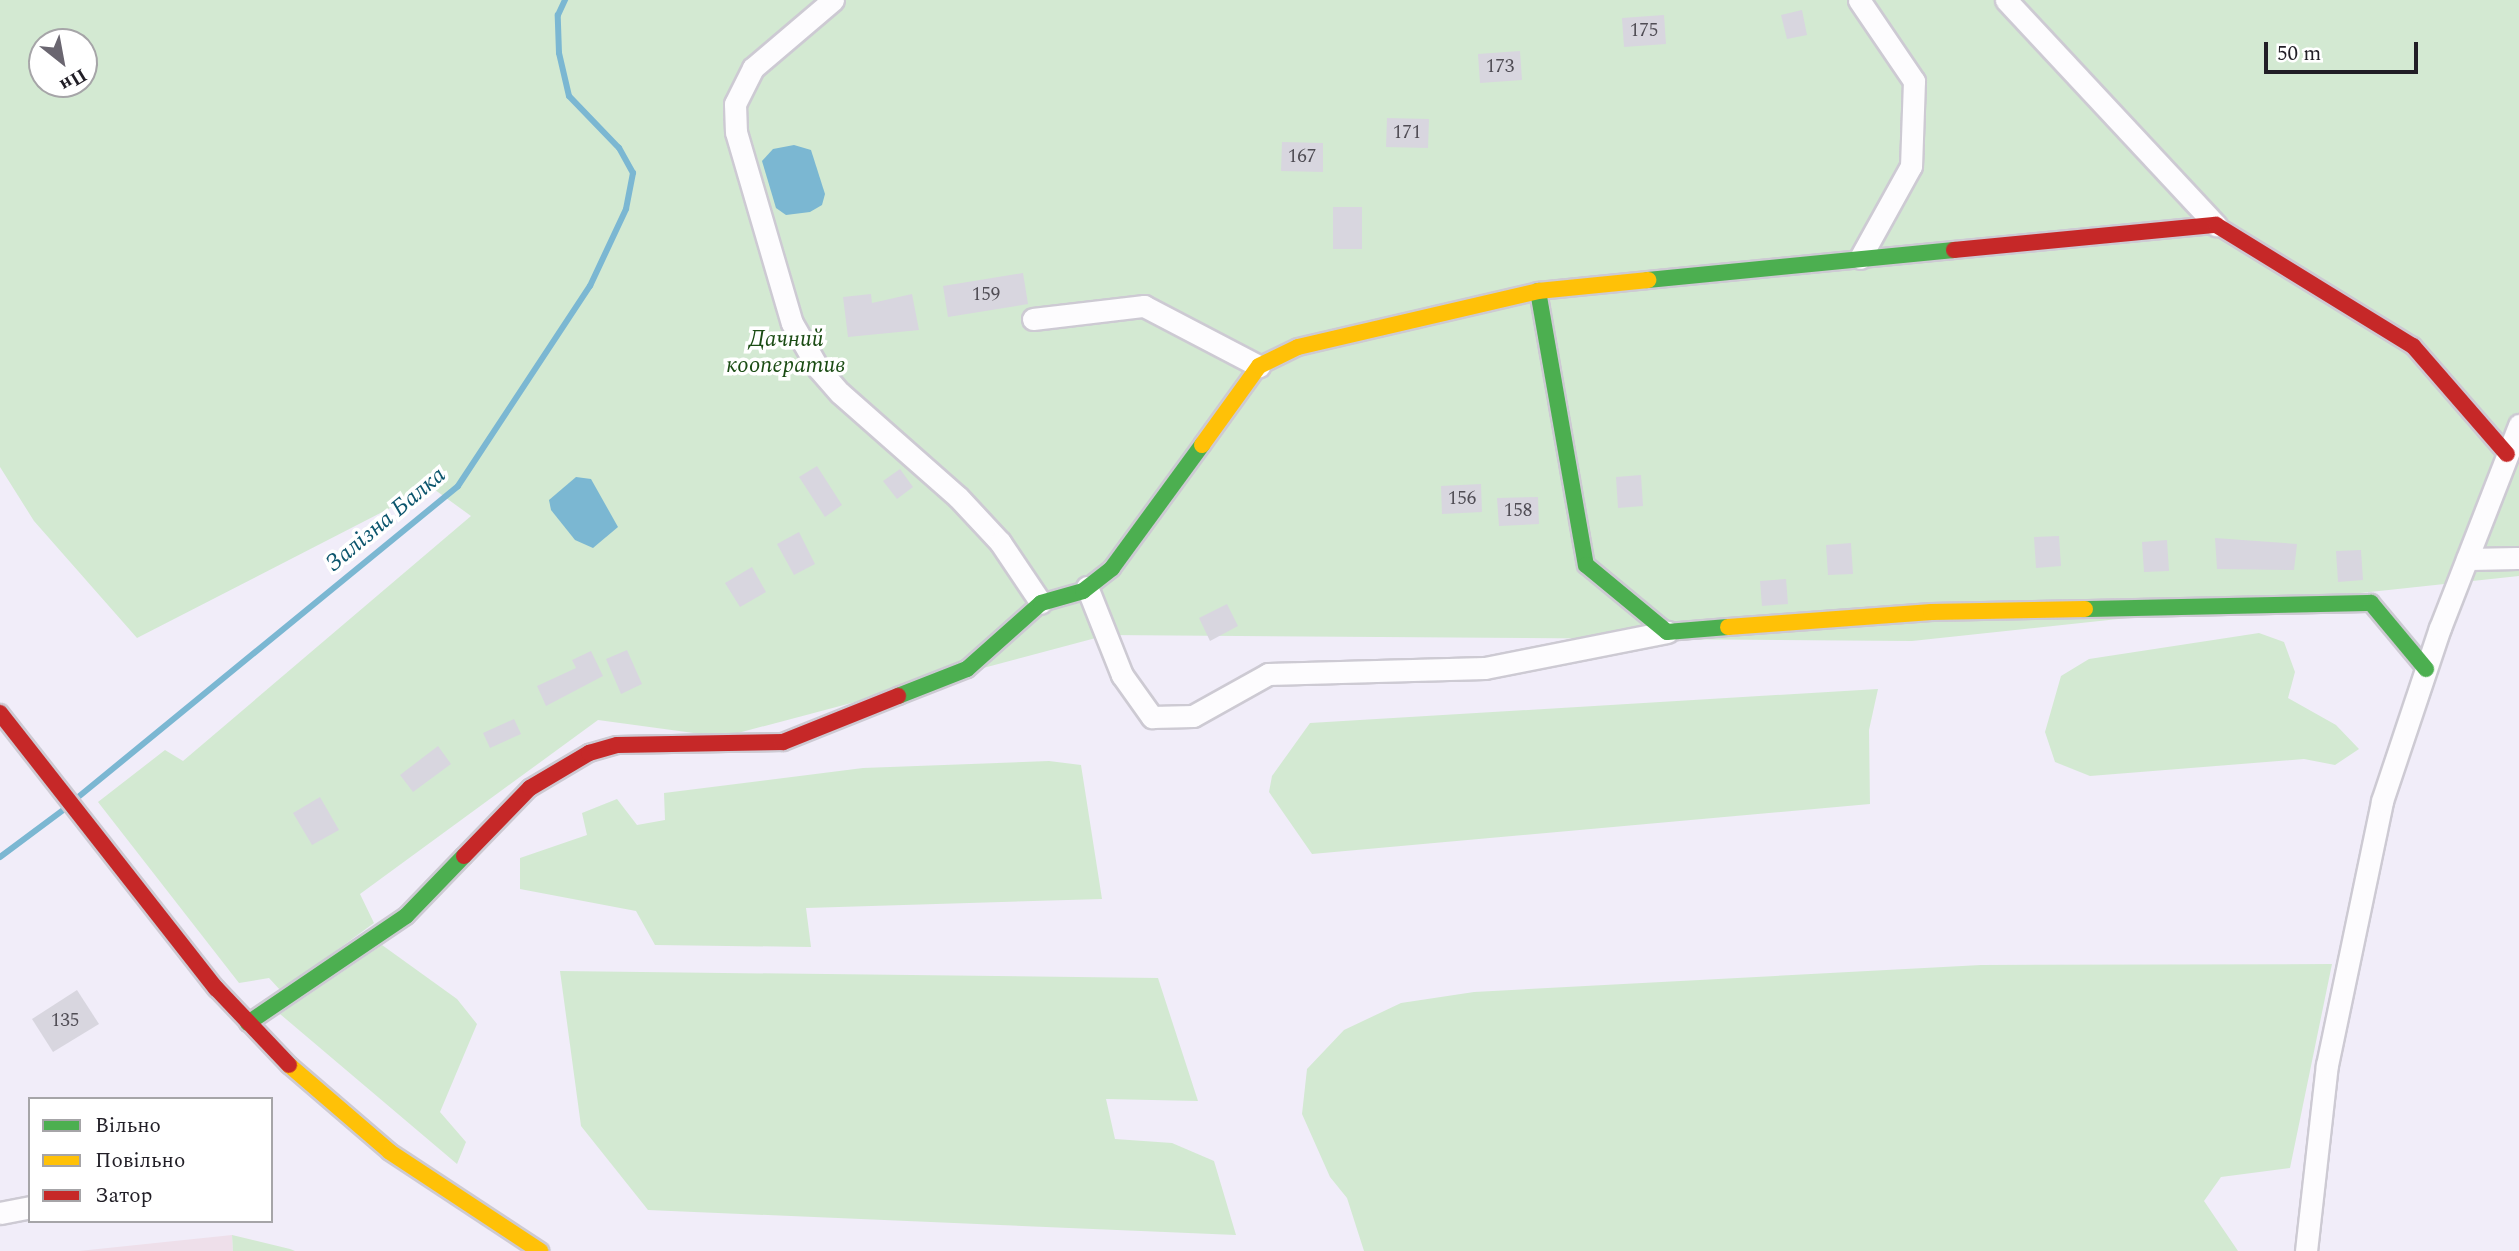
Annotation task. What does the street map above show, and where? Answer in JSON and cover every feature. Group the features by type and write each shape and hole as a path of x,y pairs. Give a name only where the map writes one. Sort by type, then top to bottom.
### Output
{"street":[{"path":"833,0 753,68 735,104 736,132 792,323 832,385 967,506 1000,542 1041,603"},
{"path":"1859,0 1914,80 1911,166 1860,258"},
{"path":"2006,0 2216,225 2413,346 2507,454"},
{"path":"248,1023 406,916 530,788 557,769 617,745 756,746 806,737 967,669 1009,637 1041,603 1087,587 1135,540 1259,366 1298,347 1538,291 2216,225"},
{"path":"1538,291 1586,565 1667,632"},
{"path":"1033,319 1144,306 1259,366"},
{"path":"2306,1251 2330,1052 2382,801 2426,669 2519,425"},
{"path":"2467,559 2519,558"},
{"path":"1087,587 1122,675 1152,717 1193,716 1268,674 1485,668 1667,632 1931,612 2371,603 2426,669"},
{"path":"0,713 248,1023 390,1152 478,1215 541,1251"},
{"path":"0,1213 28,1207"}],"shaded area":[{"path":"232,1235 233,1251 79,1251"}],"green space":[{"name":"Дачний кооператив","path":"0,0 2519,0 2519,576 1912,641 1107,635 723,737 598,720 360,894 374,923 281,991 269,978 239,983 98,802 165,750 183,761 471,516 431,487 137,638 34,521 0,467"},
{"path":"2259,633 2284,642 2295,672 2288,698 2336,725 2359,749 2335,765 2304,759 2090,776 2055,762 2045,732 2061,676 2089,659"},
{"path":"1878,689 1869,730 1870,804 1312,854 1269,792 1272,776 1310,723"},
{"path":"1049,761 1081,765 1102,899 806,908 811,947 655,945 636,911 520,889 520,858 587,835 582,813 617,799 637,825 665,820 664,793 863,768"},
{"path":"382,945 457,999 477,1024 440,1112 466,1142 457,1164 280,1014"},
{"path":"2332,964 2290,1168 2221,1177 2204,1201 2238,1251 1364,1251 1347,1198 1330,1177 1302,1114 1307,1069 1344,1030 1401,1003 1474,992 1981,965"},
{"path":"560,971 1158,978 1198,1101 1106,1099 1115,1139 1172,1143 1214,1161 1236,1235 648,1210 581,1126"},
{"path":"232,1235 290,1249 295,1251 233,1251"}],"water":[{"path":"794,145 811,150 825,194 822,205 810,212 786,215 776,208 762,161 773,149"},
{"path":"576,477 591,479 618,527 593,548 575,540 551,510 549,500"}],"building":[{"path":"1802,10 1807,35 1787,39 1781,15"},
{"path":"1664,15 1666,44 1624,47 1622,18"},
{"path":"1520,51 1522,80 1480,83 1478,54"},
{"path":"1387,118 1429,119 1428,148 1386,147"},
{"path":"1282,142 1323,143 1323,172 1281,171"},
{"path":"1333,207 1362,207 1362,249 1333,249"},
{"path":"1023,273 1028,304 948,317 943,286"},
{"path":"871,294 872,303 912,294 919,330 848,337 843,297"},
{"path":"817,466 842,505 825,517 799,477"},
{"path":"900,469 913,487 897,499 883,481"},
{"path":"1641,475 1643,506 1618,508 1616,477"},
{"path":"1481,484 1482,512 1442,514 1441,486"},
{"path":"1538,497 1539,524 1499,526 1497,498"},
{"path":"799,532 815,564 794,575 777,544"},
{"path":"2059,536 2061,566 2036,568 2034,537"},
{"path":"2215,538 2297,544 2294,570 2217,569"},
{"path":"2167,540 2169,571 2144,572 2142,542"},
{"path":"1851,543 1853,574 1828,575 1826,545"},
{"path":"2361,550 2363,580 2338,582 2336,551"},
{"path":"752,567 766,592 740,607 725,583"},
{"path":"1786,579 1788,604 1762,606 1760,581"},
{"path":"1227,604 1238,626 1210,641 1199,618"},
{"path":"627,650 642,684 621,694 606,659"},
{"path":"591,651 603,676 546,706 537,686 576,668 572,660"},
{"path":"514,719 521,734 490,748 483,733"},
{"path":"438,746 451,764 413,792 400,775"},
{"path":"320,797 339,830 312,845 293,813"},
{"path":"77,990 99,1024 53,1052 32,1019"}],"waterway":[{"name":"Залізна Балка","path":"77,798 458,486 590,286 626,209 633,173 619,148 569,96 559,53 558,15 565,0"},
{"name":"Залізна Балка","path":"0,857 63,810"}],"traffic: fast":[{"path":"1648,280 1954,250"},
{"path":"1538,291 1586,565 1667,632 1728,627"},
{"path":"898,696 967,669 1041,603 1083,591 1112,568 1202,445"},
{"path":"2085,609 2371,603 2426,669"},
{"path":"248,1023 406,916 464,856"}],"traffic: slow":[{"path":"1202,445 1259,366 1298,347 1538,291 1648,280"},
{"path":"1728,627 1931,612 2085,609"},
{"path":"289,1065 390,1152 540,1251"}],"traffic: jam":[{"path":"1954,250 2216,225 2413,346 2507,454"},
{"path":"464,856 530,788 589,753 617,745 783,742 898,696"},
{"path":"0,713 216,988 289,1065"}]}
